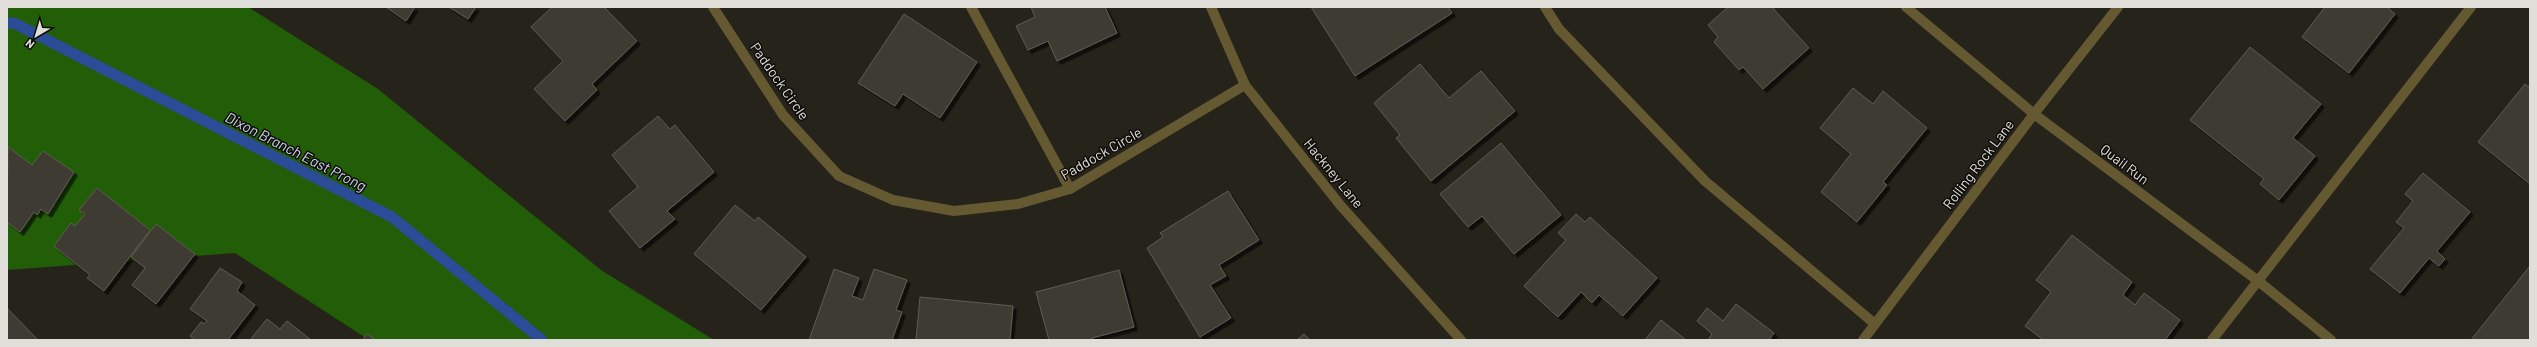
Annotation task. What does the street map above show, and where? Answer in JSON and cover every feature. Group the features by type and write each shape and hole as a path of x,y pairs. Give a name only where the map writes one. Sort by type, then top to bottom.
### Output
{"street":[{"name":"Paddock Circle","path":"713,7 783,114 839,176 893,200 954,211 1018,204 1070,189 1246,85"},
{"path":"971,7 1070,189"},
{"name":"Hackney Lane","path":"1210,7 1246,85 1341,206 1461,340"},
{"path":"1545,7 1559,28 1705,181 1875,324"},
{"name":"Quail Run","path":"1906,7 2034,114 2257,280 2331,340"},
{"name":"Rolling Rock Lane","path":"1863,340 2034,114 2118,7"},
{"path":"2212,340 2257,280 2471,7"}],"green space":[{"path":"7,7 248,7 378,89 601,270 714,340 369,340 235,253 7,270"}],"building":[{"path":"386,7 415,7 406,21"},
{"path":"449,7 476,7 468,19"},
{"path":"552,7 604,7 637,41 592,84 597,90 565,121 534,89 563,61 531,27"},
{"path":"1031,7 1105,7 1117,33 1057,61 1048,41 1028,50 1016,26 1035,17"},
{"path":"1311,7 1448,7 1452,13 1355,76"},
{"path":"1728,7 1772,7 1809,48 1763,89 1743,67 1739,70 1714,42 1718,37 1708,25"},
{"path":"2325,7 2387,7 2395,14 2349,73 2302,37"},
{"path":"904,14 977,62 940,118 903,94 895,106 858,83"},
{"path":"2250,47 2321,104 2293,138 2315,156 2279,200 2260,184 2264,179 2190,120"},
{"path":"1420,64 1449,98 1481,71 1515,111 1431,181 1396,138 1400,135 1374,103"},
{"path":"2525,84 2530,88 2530,184 2478,142"},
{"path":"1853,88 1873,104 1883,91 1927,128 1883,182 1887,185 1857,222 1821,192 1851,154 1820,128"},
{"path":"658,116 670,129 675,125 714,172 667,211 675,219 640,248 609,211 638,187 612,155"},
{"path":"1501,143 1561,215 1514,254 1482,216 1468,227 1440,194"},
{"path":"8,147 32,165 43,151 74,172 48,214 41,209 37,215 34,212 20,232 7,222"},
{"path":"2423,173 2470,212 2437,251 2445,259 2439,266 2429,258 2400,293 2370,269 2404,228 2396,222 2413,201 2405,194"},
{"path":"97,188 150,230 104,291 87,278 90,275 54,246 71,223 75,226 85,214 79,210"},
{"path":"1228,191 1259,240 1219,265 1226,276 1210,285 1231,318 1200,337 1147,248 1163,237 1160,233"},
{"path":"735,205 755,221 758,217 806,257 761,310 694,254"},
{"path":"1576,214 1585,222 1590,217 1657,278 1623,316 1599,295 1592,303 1581,292 1558,317 1524,286 1566,240 1558,233"},
{"path":"156,224 195,254 156,304 132,285 145,268 131,257"},
{"path":"2072,235 2132,282 2123,295 2135,305 2144,293 2180,320 2165,340 2043,340 2025,326 2051,292 2036,280"},
{"path":"2530,266 2530,340 2471,340"},
{"path":"220,268 242,282 237,291 255,305 228,340 195,340 190,336 201,322 204,324 207,321 190,309"},
{"path":"834,269 859,278 852,296 863,300 874,269 907,280 896,310 902,312 892,340 809,340"},
{"path":"1119,270 1134,327 1092,338 1093,340 1049,340 1036,292"},
{"path":"920,297 1013,306 1010,340 916,340"},
{"path":"1736,304 1774,333 1769,340 1708,340 1712,334 1697,321 1707,308 1723,321"},
{"path":"7,308 38,340 7,340"},
{"path":"267,319 280,329 287,321 311,340 250,340"},
{"path":"1661,320 1686,340 1645,340"},
{"path":"367,334 376,340 362,340"},
{"path":"1304,334 1310,340 1297,340"}],"waterway":[{"name":"Dixon Branch East Prong","path":"7,23 14,23 392,217 542,340"}]}
